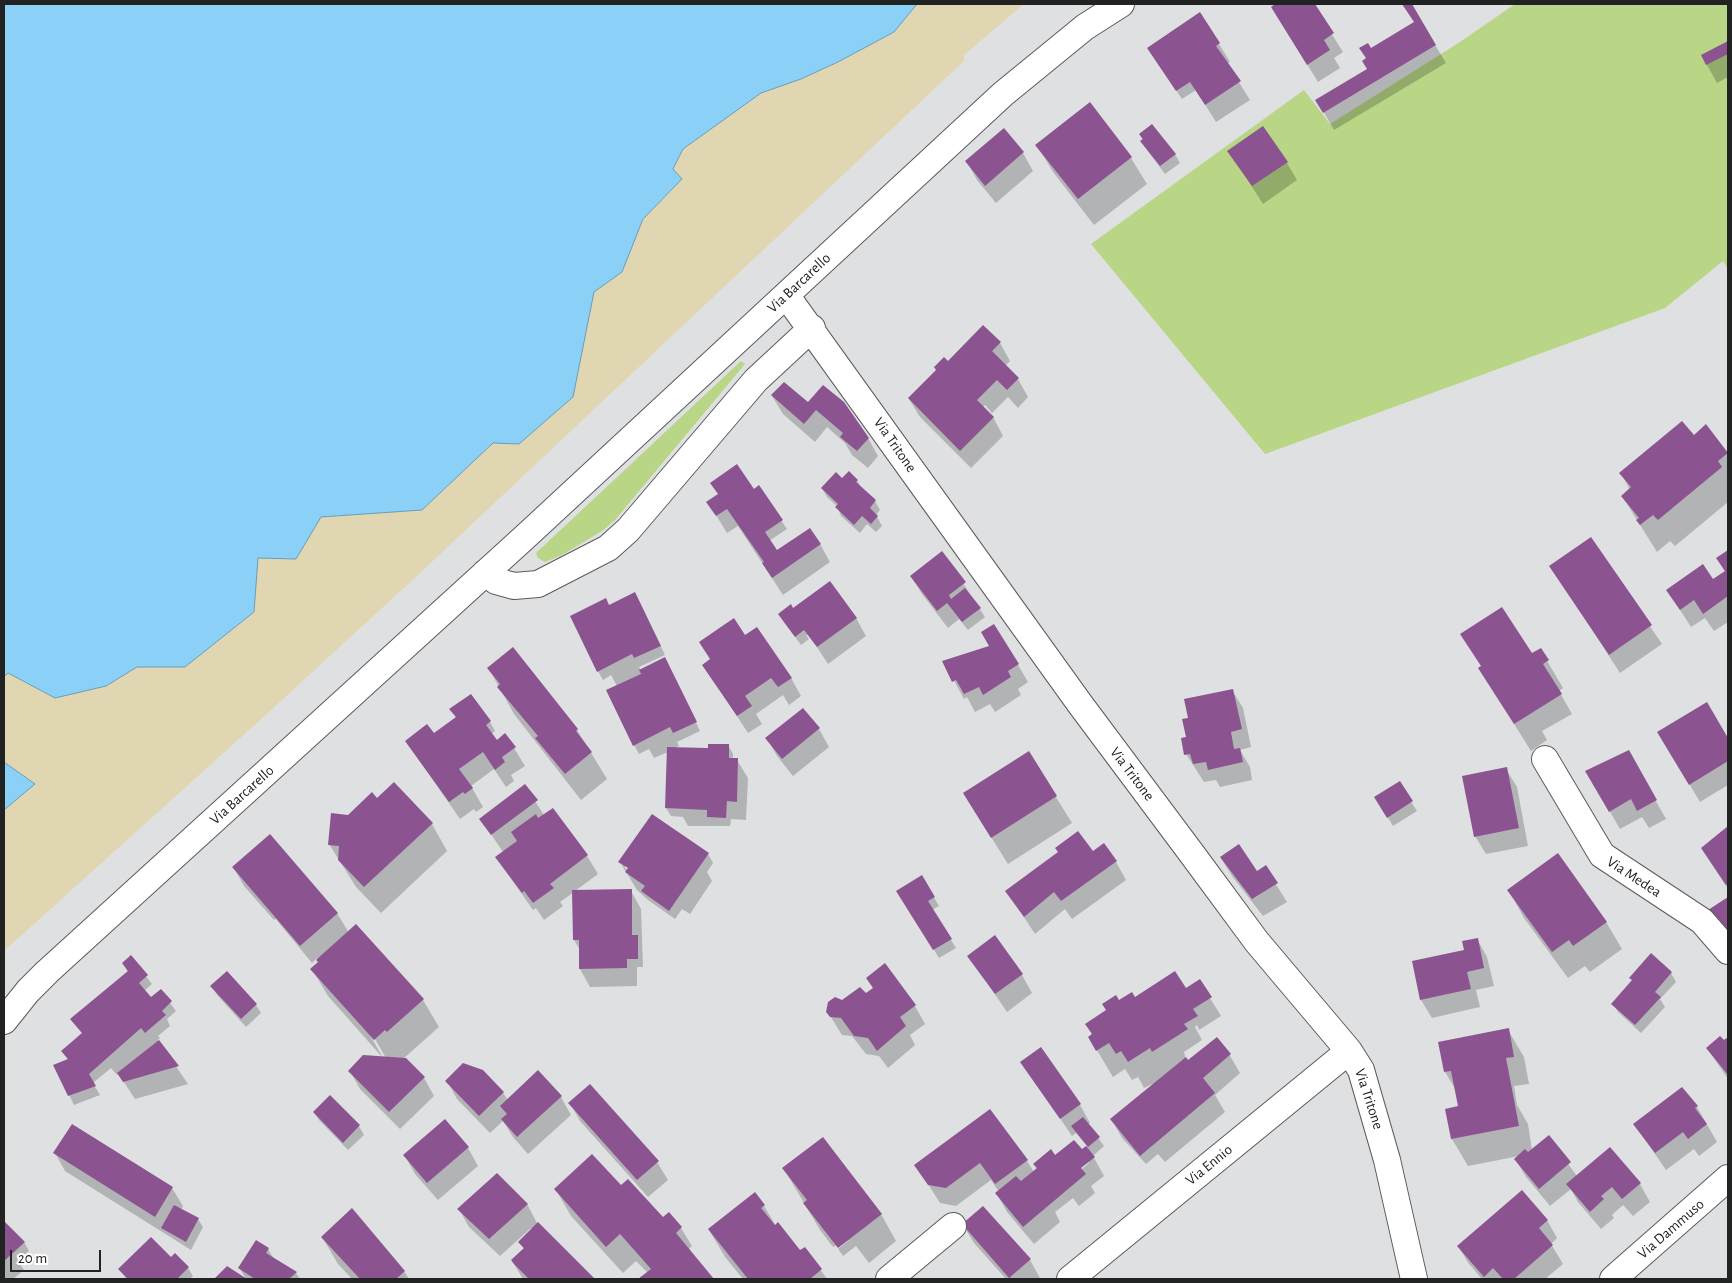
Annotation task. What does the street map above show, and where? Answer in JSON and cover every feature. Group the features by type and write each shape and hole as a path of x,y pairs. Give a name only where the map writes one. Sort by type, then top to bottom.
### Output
{"street":[{"name":"Via Barcarello","path":"4,1021 28,991 47,972 486,573 1003,94 1072,38 1121,4"},
{"name":"Via Tritone","path":"786,295 812,328 1080,704 1257,942 1349,1051 1362,1070 1387,1160 1414,1279"},
{"path":"486,573 496,581 514,586 538,584 608,548 634,524 756,380 812,328"},
{"name":"Via Medea","path":"1545,759 1602,855 1702,921 1728,951"},
{"name":"Via Ennio","path":"1070,1279 1349,1051"},
{"name":"Via Dammuso","path":"1613,1279 1728,1178"},
{"path":"889,1279 953,1226"}],"green space":[{"path":"1515,4 1728,4 1728,269 1723,261 1665,308 1265,454 1091,244 1304,90 1330,124 1460,42"},
{"path":"741,361 745,364 615,520 602,531 562,555 545,562 538,558 536,553"}],"sand":[{"path":"917,4 1024,4 964,55 964,61 418,575 4,951 4,810 35,784 4,762 4,677 8,673 55,698 106,686 137,667 185,667 254,612 258,558 296,559 321,517 422,510 493,443 519,444 573,397 594,292 622,272 643,219 682,179 673,169 683,149 761,93 801,79 838,62 894,32"}],"water":[{"path":"4,4 917,4 894,32 838,62 801,79 761,93 683,149 673,169 682,179 643,219 622,272 594,292 573,397 519,444 493,443 422,510 321,517 296,559 258,558 254,612 185,667 137,667 106,686 55,698 8,673 4,677"},
{"path":"4,762 35,784 4,810"}],"building":[{"path":"1275,4 1315,4 1334,33 1324,40 1330,50 1307,65 1271,7"},
{"path":"1402,4 1412,4 1436,45 1323,113 1315,100 1367,69 1362,61 1366,58 1359,48 1368,43 1371,48 1414,22"},
{"path":"1200,12 1220,43 1216,46 1241,81 1205,105 1190,82 1176,91 1147,48"},
{"path":"1728,41 1728,54 1706,65 1701,55"},
{"path":"1090,102 1132,157 1078,199 1035,145"},
{"path":"1152,124 1176,154 1160,166 1140,141 1143,139 1139,134"},
{"path":"1263,126 1288,162 1252,186 1227,151"},
{"path":"1004,128 1024,152 985,186 965,161"},
{"path":"983,325 1001,342 992,351 1019,378 1007,390 997,380 977,400 994,417 960,451 908,398 936,370 934,367 944,357 948,361"},
{"path":"784,382 808,402 823,385 844,402 869,438 857,451 840,437 843,433 816,410 804,424 771,395"},
{"path":"1682,421 1694,435 1706,424 1728,453 1718,461 1722,467 1658,520 1653,515 1640,525 1636,520 1639,518 1621,496 1631,487 1619,473"},
{"path":"737,464 754,489 759,485 783,520 765,532 777,550 810,528 821,544 772,578 762,563 764,562 727,509 716,516 706,502 718,494 710,483"},
{"path":"849,471 858,480 856,482 876,500 870,508 878,516 871,524 862,516 854,525 835,507 838,504 821,488 836,472 842,478"},
{"path":"1591,537 1652,625 1609,655 1549,566"},
{"path":"1728,550 1728,596 1703,614 1694,600 1680,610 1666,590 1703,564 1713,579 1725,571 1716,558"},
{"path":"942,551 966,582 949,595 951,599 965,588 981,608 962,622 947,603 937,611 910,576"},
{"path":"830,581 857,618 817,647 804,630 795,637 778,614 791,604 793,608"},
{"path":"635,592 661,646 634,658 632,654 597,672 570,616 606,598 609,605"},
{"path":"1502,607 1532,653 1541,648 1549,660 1543,664 1562,694 1514,724 1478,668 1481,666 1460,634"},
{"path":"734,618 745,635 757,627 792,678 778,687 771,678 745,696 752,706 737,716 702,665 710,659 699,642"},
{"path":"994,624 1019,664 1008,671 1011,677 983,695 979,687 964,694 956,680 952,682 942,661 989,646 981,632"},
{"path":"513,647 578,729 576,731 592,752 565,774 535,738 538,736 497,687 500,684 487,668"},
{"path":"665,657 697,722 673,733 670,727 633,746 606,690 641,674 639,670"},
{"path":"1233,689 1242,729 1231,732 1234,749 1240,748 1243,762 1208,770 1206,762 1193,764 1190,754 1184,755 1181,738 1186,737 1182,719 1188,718 1184,699"},
{"path":"471,694 491,721 486,725 497,740 505,733 516,747 502,757 505,762 495,770 483,752 459,769 473,788 465,794 463,792 449,802 405,741 427,724 434,733 456,717 449,709"},
{"path":"1707,702 1728,738 1728,761 1689,785 1657,732"},
{"path":"803,708 820,728 782,759 765,738"},
{"path":"708,744 729,744 729,758 738,758 737,802 727,801 726,818 707,817 707,810 665,808 667,747 708,748"},
{"path":"1629,750 1657,800 1637,811 1631,799 1609,812 1585,771"},
{"path":"1029,751 1057,796 991,838 963,793"},
{"path":"1507,767 1519,828 1474,837 1462,776"},
{"path":"1400,781 1413,801 1387,818 1374,797"},
{"path":"394,782 433,823 364,887 338,860 339,846 328,845 331,813 348,815 372,792 377,798"},
{"path":"525,784 538,800 491,835 479,819"},
{"path":"553,808 588,855 550,884 554,888 533,903 524,891 522,893 495,857 517,841 511,832 536,814 538,818"},
{"path":"652,814 709,853 669,911 641,891 645,886 625,872 628,868 618,862"},
{"path":"1728,826 1728,884 1726,885 1701,848"},
{"path":"1078,831 1093,851 1104,843 1117,861 1061,901 1054,892 1024,917 1005,891 1058,852 1055,848"},
{"path":"270,834 338,913 300,946 232,867"},
{"path":"1239,844 1257,871 1266,865 1278,883 1252,899 1220,857"},
{"path":"1558,853 1607,922 1573,946 1569,940 1552,952 1507,890"},
{"path":"922,875 935,897 928,901 952,939 933,950 896,891"},
{"path":"632,889 632,935 638,935 638,959 627,959 627,968 579,969 579,940 573,940 572,890"},
{"path":"1728,897 1728,934 1705,912"},
{"path":"356,924 424,999 387,1032 385,1030 374,1040 310,969 318,962 316,960"},
{"path":"995,935 1023,974 995,994 967,956"},
{"path":"1478,938 1484,968 1467,972 1471,989 1420,1000 1412,961 1464,950 1462,941"},
{"path":"1651,953 1672,972 1655,992 1661,997 1635,1025 1611,1004 1632,980 1629,978"},
{"path":"131,955 148,975 139,983 151,997 161,989 172,1001 162,1011 166,1015 145,1033 141,1028 89,1074 96,1086 68,1096 53,1065 68,1059 61,1051 82,1033 70,1019 128,971 122,963"},
{"path":"885,963 916,1005 900,1017 906,1026 877,1051 868,1038 854,1036 841,1018 830,1017 826,1012 828,1002 835,997 842,1000 860,987 866,993 873,988 866,978"},
{"path":"227,971 257,1004 241,1019 210,986"},
{"path":"1175,971 1186,988 1200,979 1212,997 1193,1009 1198,1016 1184,1024 1188,1029 1152,1052 1150,1048 1128,1062 1121,1051 1116,1054 1109,1043 1096,1051 1088,1037 1092,1034 1085,1024 1106,1010 1102,1004 1116,995 1119,1000 1132,992 1135,997"},
{"path":"1509,1028 1514,1057 1506,1058 1519,1126 1451,1139 1445,1109 1458,1106 1451,1071 1444,1072 1438,1042"},
{"path":"1720,1036 1724,1040 1728,1037 1728,1075 1706,1048"},
{"path":"1217,1037 1231,1054 1203,1078 1215,1093 1140,1156 1110,1119 1186,1057 1188,1060"},
{"path":"159,1040 179,1066 123,1082 117,1073"},
{"path":"1041,1047 1081,1104 1060,1119 1020,1062"},
{"path":"363,1055 406,1058 425,1077 389,1112 348,1071"},
{"path":"463,1063 483,1070 504,1092 479,1116 445,1081"},
{"path":"538,1070 562,1096 517,1137 501,1119 507,1114 500,1106"},
{"path":"590,1084 659,1161 637,1180 568,1103"},
{"path":"1682,1087 1698,1106 1695,1108 1707,1124 1688,1139 1683,1132 1655,1153 1633,1124"},
{"path":"330,1095 360,1125 343,1143 313,1112"},
{"path":"990,1109 1028,1160 995,1184 980,1163 946,1188 928,1185 914,1165"},
{"path":"1083,1117 1100,1137 1088,1147 1071,1126"},
{"path":"445,1119 469,1147 427,1183 403,1155"},
{"path":"72,1124 173,1187 155,1217 53,1153"},
{"path":"1549,1135 1571,1162 1539,1189 1514,1159 1525,1149 1528,1152"},
{"path":"823,1137 882,1214 838,1248 803,1203 807,1200 782,1168"},
{"path":"1074,1140 1082,1149 1086,1146 1095,1157 1081,1168 1086,1174 1023,1227 995,1193 1016,1176 1021,1181 1037,1168 1033,1164 1051,1149 1055,1155"},
{"path":"1610,1147 1641,1183 1622,1199 1612,1187 1601,1196 1604,1199 1590,1212 1566,1184"},
{"path":"592,1154 621,1185 628,1179 663,1217 669,1212 682,1227 676,1233 714,1279 638,1279 651,1269 620,1234 606,1247 554,1189"},
{"path":"497,1173 528,1204 489,1239 457,1209"},
{"path":"1522,1190 1548,1220 1539,1228 1553,1245 1514,1279 1503,1279 1493,1268 1484,1277 1457,1246"},
{"path":"755,1192 765,1205 761,1208 775,1225 778,1222 800,1250 805,1247 822,1269 810,1279 748,1279 708,1229"},
{"path":"174,1205 199,1218 186,1242 161,1228"},
{"path":"983,1206 1031,1259 1009,1278 962,1224"},
{"path":"352,1208 405,1271 396,1279 360,1279 321,1237"},
{"path":"4,1221 25,1242 4,1261"},
{"path":"538,1222 595,1279 529,1279 514,1264 511,1260 524,1248 518,1242"},
{"path":"151,1237 171,1257 175,1253 189,1267 177,1279 128,1279 118,1269"},
{"path":"256,1240 269,1248 266,1253 297,1272 289,1279 255,1279 238,1268"},
{"path":"227,1266 247,1279 214,1279"}]}
